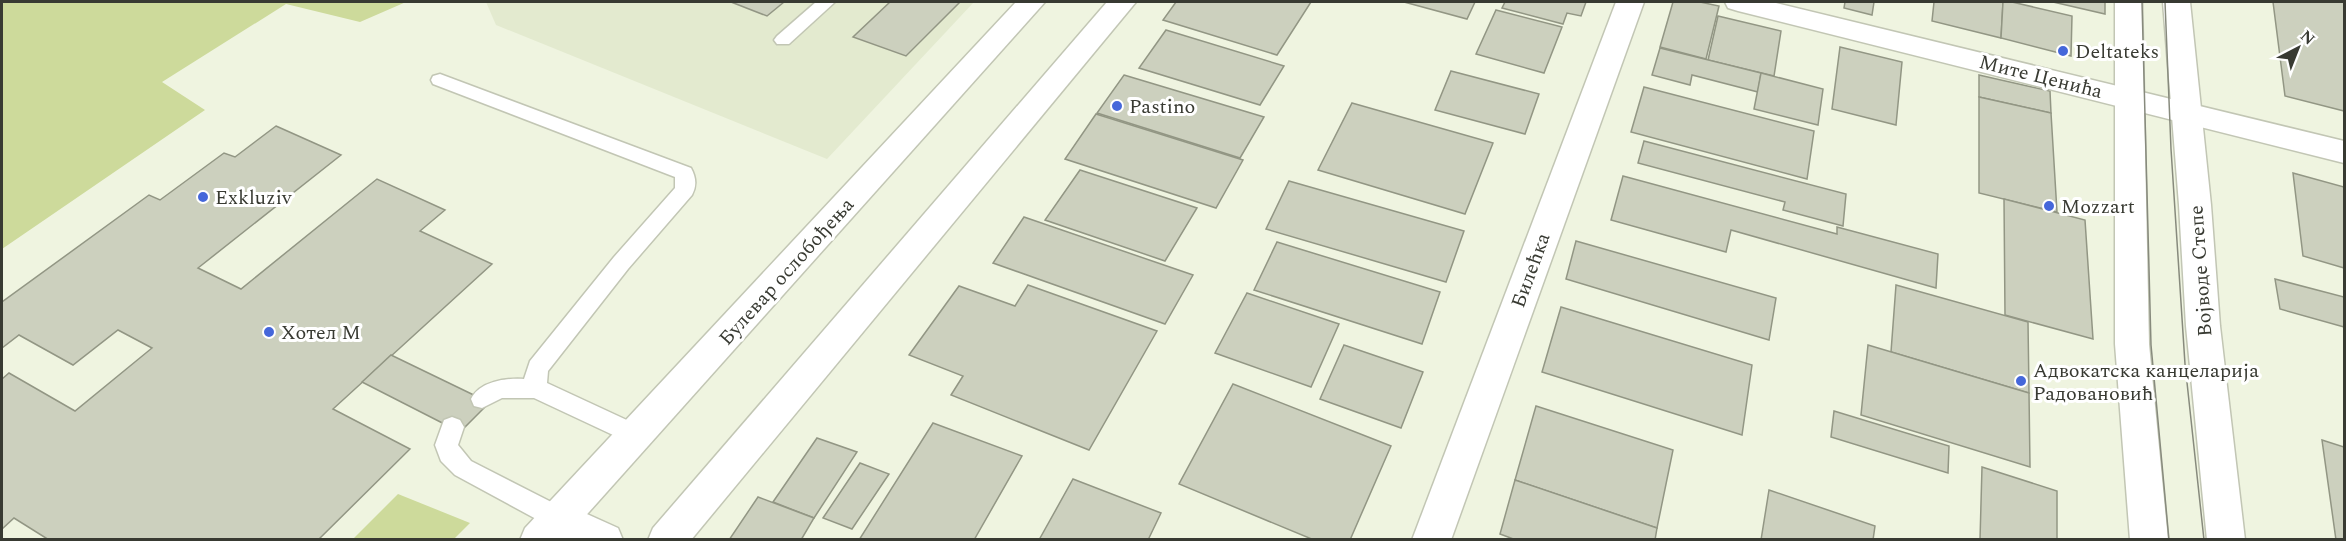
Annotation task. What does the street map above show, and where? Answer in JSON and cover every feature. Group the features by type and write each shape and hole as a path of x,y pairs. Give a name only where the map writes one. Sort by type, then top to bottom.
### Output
{"main road":[{"name":"Булевар ослобођења","path":"548,529 1031,2"},
{"path":"667,540 1122,2"},
{"name":"Билећка","path":"1431,540 1630,2"},
{"name":"Мите Ценића","path":"1738,2 2344,152"},
{"path":"2128,2 2132,344 2149,540"},
{"name":"Војводе Степе","path":"2176,2 2203,326 2226,540"},
{"path":"548,529 604,540"}],"lane":[{"path":"783,40 826,2"},
{"path":"440,80 684,173 685,190 621,263 538,367 535,377 537,389"},
{"path":"482,399 492,391 505,387 537,389 636,435"},
{"path":"452,427 446,437 447,449 451,457 548,529"}],"shaded area":[{"path":"486,2 974,2 827,159 496,25"}],"green space":[{"path":"2,2 406,2 360,22 286,4 162,82 205,110 2,249"},
{"path":"398,494 470,523 454,539 353,539"}],"building":[{"path":"731,2 784,2 767,16"},
{"path":"890,2 960,2 906,56 853,37"},
{"path":"1176,2 1311,2 1277,55 1163,20"},
{"path":"1404,2 1475,2 1467,19"},
{"path":"1505,2 1586,2 1581,16 1567,13 1563,24 1502,8"},
{"path":"1673,2 1700,2 1719,6 1706,59 1660,47"},
{"path":"1845,2 1874,2 1872,15 1844,8"},
{"path":"1934,2 2003,2 2001,38 1932,21"},
{"path":"2003,2 2072,16 2071,56 2001,38"},
{"path":"2053,2 2105,2 2105,14"},
{"path":"2273,2 2344,2 2344,111 2285,96"},
{"path":"1496,10 1562,27 1544,73 1476,54"},
{"path":"1718,16 1781,31 1774,76 1708,60"},
{"path":"1166,30 1284,66 1260,105 1139,68"},
{"path":"1840,47 1902,62 1896,125 1832,109"},
{"path":"1660,48 1761,73 1758,92 1692,75 1690,85 1652,75"},
{"path":"1451,71 1539,94 1525,134 1435,110"},
{"path":"1761,73 1823,89 1818,125 1754,109"},
{"path":"1124,75 1264,117 1240,158 1097,113"},
{"path":"1979,75 2050,91 2051,113 1979,97"},
{"path":"1644,87 1814,131 1807,179 1631,132"},
{"path":"1979,97 2051,113 2057,212 1979,193"},
{"path":"1352,103 1493,143 1465,214 1318,170"},
{"path":"1096,114 1243,160 1216,208 1065,159"},
{"name":"Хотел М","path":"276,126 341,155 198,268 241,289 377,179 445,210 420,231 492,264 333,409 410,449 318,540 49,540 14,518 2,529 2,379 9,373 75,411 152,348 118,330 73,365 19,335 2,348 2,302 149,195 160,200 224,153 235,157"},
{"path":"1644,141 1846,194 1843,226 1783,210 1785,202 1638,163"},
{"path":"1080,170 1197,208 1165,261 1045,220"},
{"path":"2293,173 2344,187 2344,268 2303,256"},
{"path":"1623,176 1837,234 1837,227 1938,254 1936,288 1731,230 1726,252 1611,220"},
{"path":"1289,181 1464,231 1446,282 1266,229"},
{"path":"2004,199 2085,220 2093,339 2005,315"},
{"path":"1024,217 1193,275 1165,324 993,263"},
{"path":"1576,241 1776,298 1769,340 1566,279"},
{"path":"1277,242 1440,292 1422,344 1254,290"},
{"path":"2275,279 2344,297 2344,327 2280,309"},
{"path":"1028,285 1157,331 1089,450 951,395 963,376 909,355 959,286 1015,306"},
{"path":"1896,285 2028,322 2029,393 1891,352"},
{"path":"1247,293 1339,324 1311,387 1215,353"},
{"path":"1561,307 1752,365 1742,435 1542,372"},
{"path":"1344,345 1423,372 1401,428 1320,399"},
{"path":"1868,345 2029,393 2030,467 1861,415"},
{"path":"391,355 489,403 460,432 362,382"},
{"path":"1233,384 1391,446 1350,540 1314,540 1179,484"},
{"path":"1536,406 1673,450 1657,528 1515,480"},
{"path":"1834,411 1949,446 1948,473 1831,437"},
{"path":"933,423 1022,456 974,540 859,540"},
{"path":"817,438 857,452 814,518 773,502"},
{"path":"2322,440 2344,447 2344,540 2336,540"},
{"path":"860,463 889,474 852,529 823,518"},
{"path":"1982,467 2057,491 2057,540 1980,540"},
{"path":"1073,479 1161,513 1148,540 1039,540"},
{"path":"1515,480 1657,528 1655,540 1516,540 1500,534"},
{"path":"1769,490 1875,526 1873,540 1761,540"},
{"path":"758,497 814,518 801,540 729,540"}],"tram line":[{"path":"2142,2 2151,345 2169,540"},
{"path":"2165,2 2171,149 2185,364 2204,540"}],"place":[{"name":"Deltateks","path":"2063,51"},
{"name":"Pastino","path":"1117,106"},
{"name":"Exkluziv","path":"203,197"},
{"name":"Mozzart","path":"2049,206"},
{"name":"Хотел М","path":"269,332"},
{"name":"Адвокатска канцеларија Радовановић","path":"2021,381"}]}
